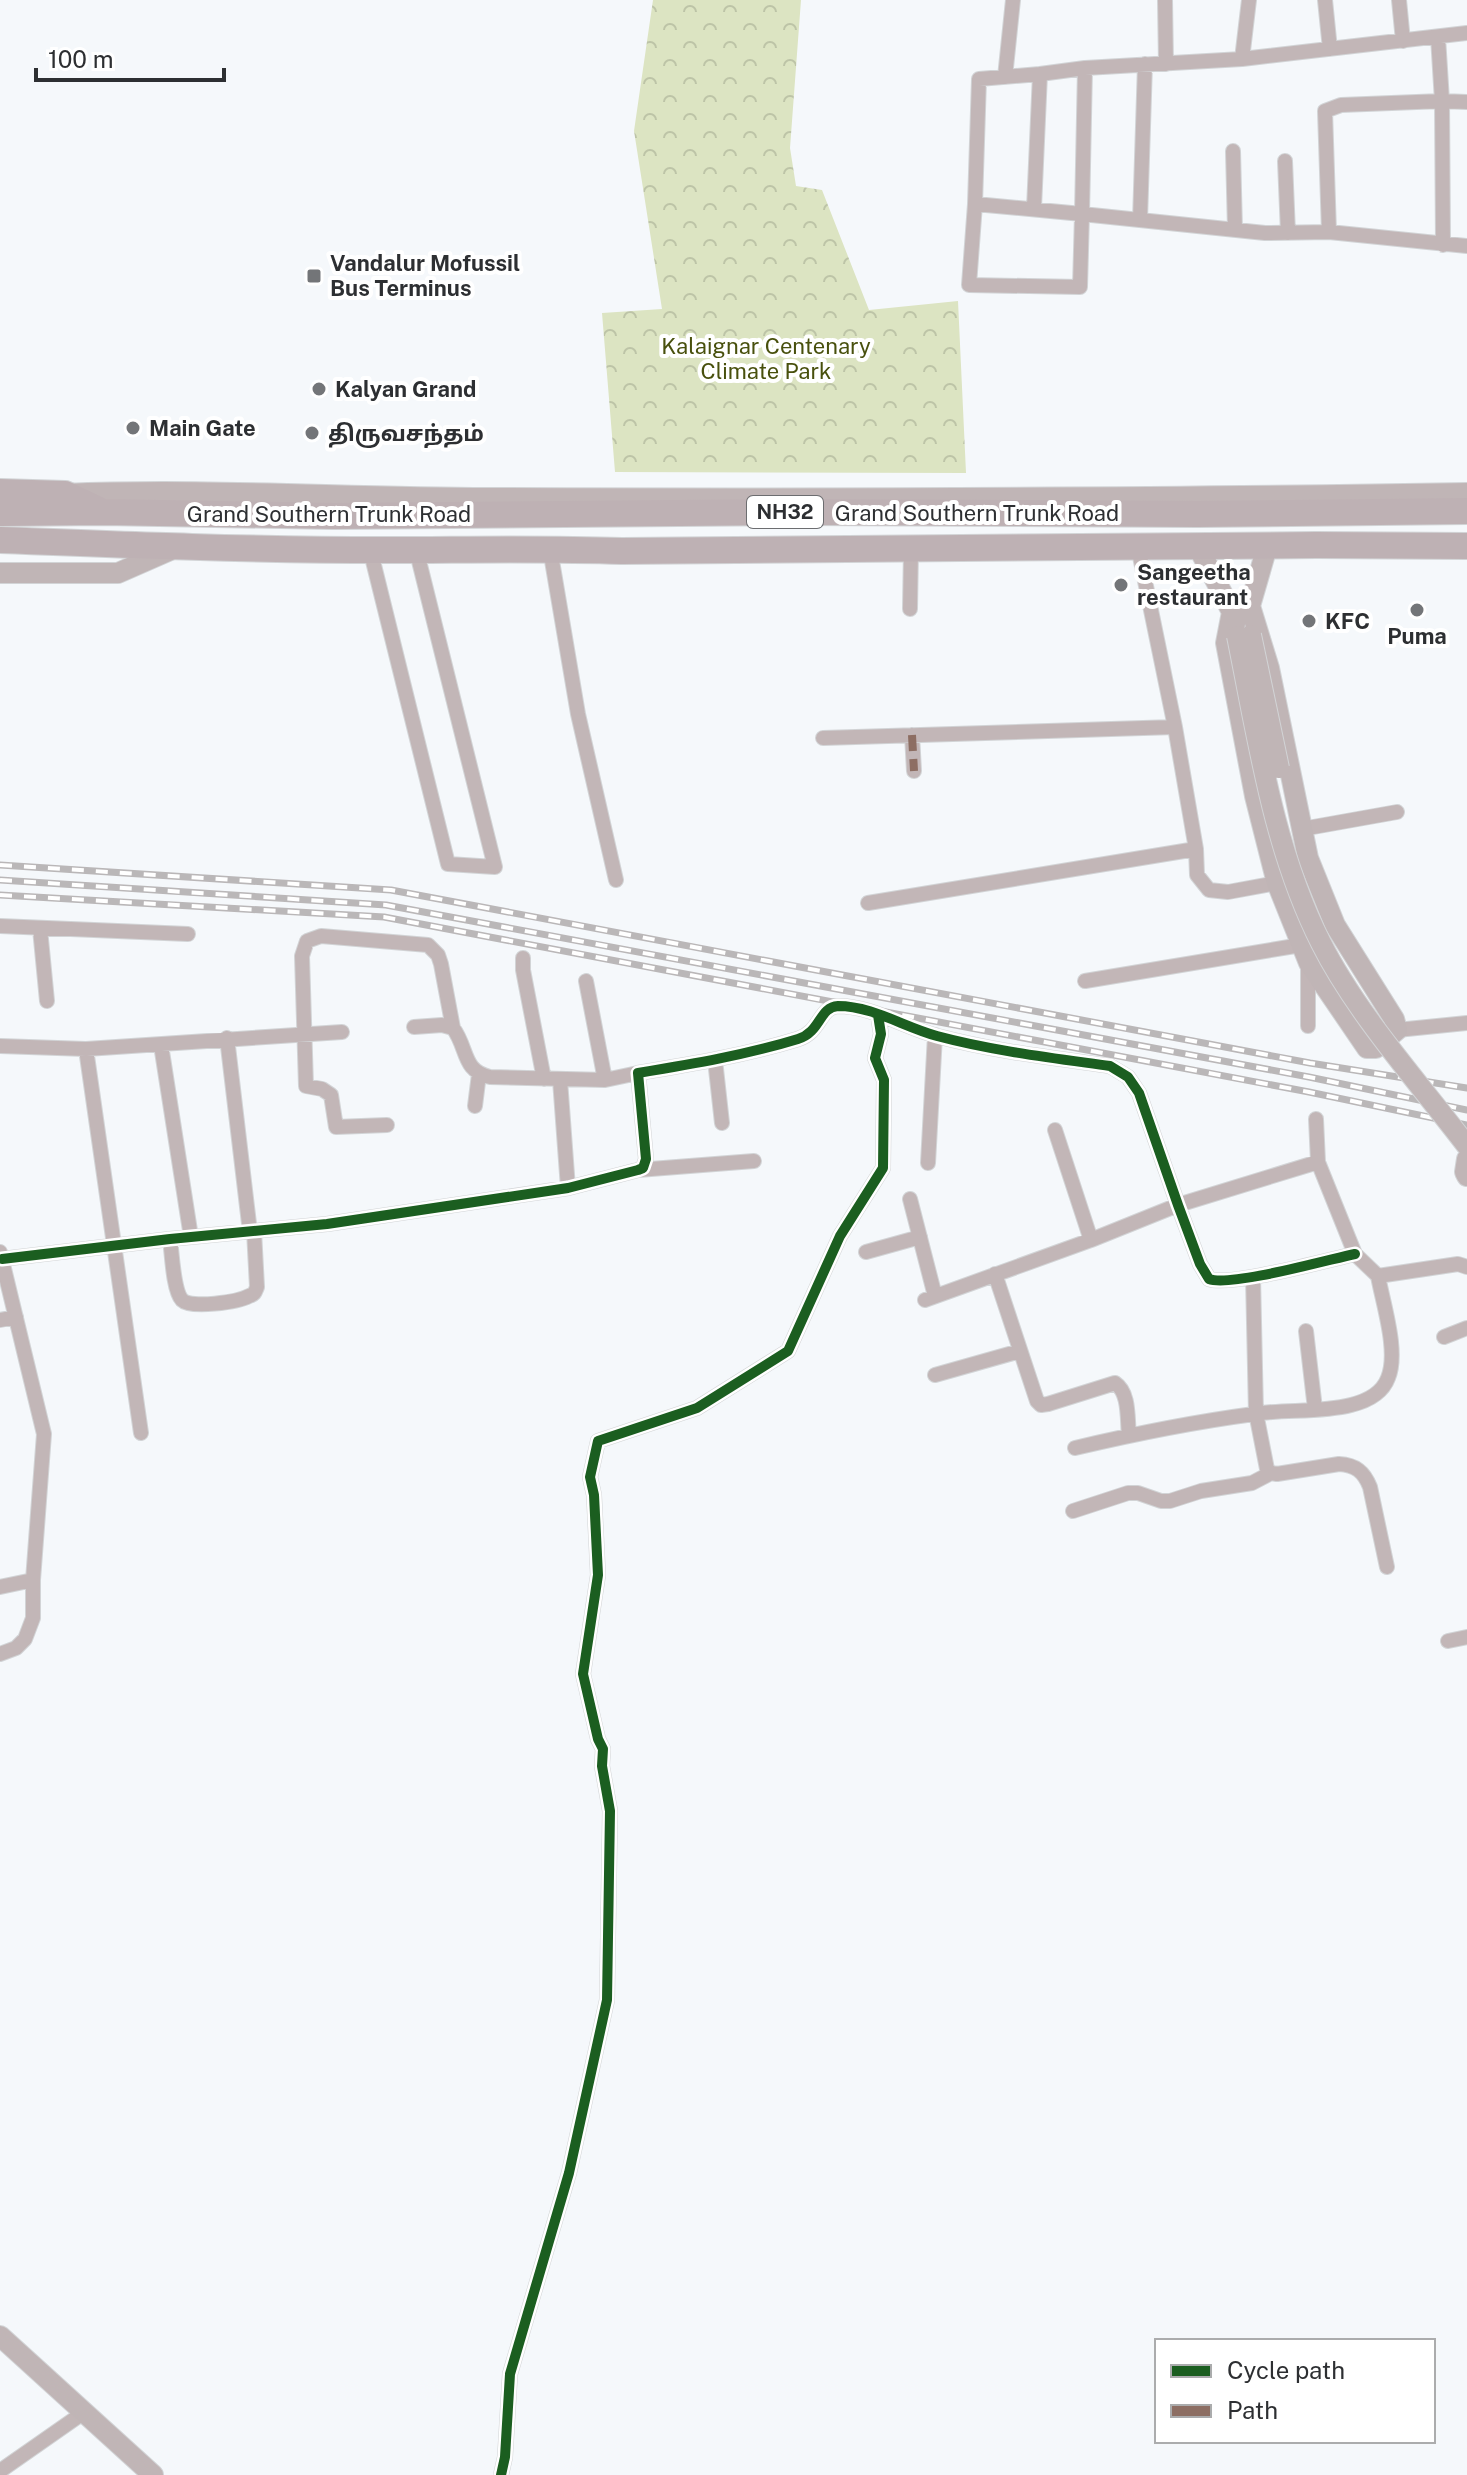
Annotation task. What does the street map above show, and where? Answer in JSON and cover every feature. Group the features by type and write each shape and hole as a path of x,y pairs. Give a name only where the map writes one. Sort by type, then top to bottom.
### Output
{"highway":[{"path":"4,506 65,494 104,512"},
{"name":"NH32","path":"4,506 104,512"},
{"name":"Grand Southern Trunk Road","path":"104,512 334,516 1467,511"},
{"name":"Grand Southern Trunk Road","path":"0,540 179,546 622,551 1198,547"},
{"name":"NH32","path":"1198,547 1467,546"}],"street":[{"path":"1005,77 1013,0"},
{"path":"1165,0 1166,64"},
{"path":"1242,59 1249,0"},
{"path":"1325,0 1330,49"},
{"path":"1399,0 1403,41"},
{"path":"1085,68 1080,287 969,285 979,79 1085,68 1242,59 1467,33"},
{"path":"1438,37 1442,101 1443,245"},
{"path":"1140,220 1145,64"},
{"path":"1034,208 1040,74"},
{"path":"1329,232 1325,111 1341,105 1467,102"},
{"path":"1233,151 1235,230"},
{"path":"1285,161 1288,233"},
{"path":"975,204 1235,230 1329,232 1467,246"},
{"path":"65,494 155,491 415,498 1061,498 1467,493"},
{"path":"0,573 118,573 179,546"},
{"path":"1424,546 1467,557"},
{"path":"1138,547 1175,727 1196,849 1197,875 1209,890 1228,892 1277,883"},
{"path":"1198,547 1241,609 1269,668 1308,858 1335,925 1394,1019 1397,1030"},
{"path":"1267,547 1226,643 1255,796 1277,883 1305,954 1367,1048 1376,1048 1397,1030 1467,1023"},
{"path":"370,549 448,864 495,867 416,549"},
{"path":"550,549 578,714 616,880"},
{"path":"910,609 911,549"},
{"path":"1241,609 1284,851 1320,942 1379,1031 1467,1146"},
{"path":"1244,635 1294,838 1328,929 1373,1003 1467,1125"},
{"path":"823,738 1175,727"},
{"path":"912,735 914,771"},
{"path":"1302,829 1397,812"},
{"path":"868,903 1196,849"},
{"path":"0,926 188,934"},
{"path":"40,929 47,1001"},
{"path":"387,1125 336,1127 331,1095 322,1089 306,1086 303,946 307,941 321,936 428,945 438,955 441,964 453,1028 469,1063 479,1074 605,1080 715,1060 802,1038 814,1031 829,1008 836,1006 878,1015 935,1035 1028,1054 1110,1066 1128,1077 1139,1093 1200,1264 1209,1279 1216,1282 1253,1277 1355,1254"},
{"path":"1085,981 1305,954"},
{"path":"1305,954 1308,1026"},
{"path":"523,958 544,1079"},
{"path":"586,981 605,1080"},
{"path":"501,2475 510,2374 569,2173 607,2000 610,1811 602,1766 603,1749 583,1674 598,1575 594,1495 590,1477 598,1441 697,1408 788,1351 840,1236 883,1168 884,1080 875,1058 881,1034 878,1015"},
{"path":"414,1027 442,1025 453,1028"},
{"path":"0,1046 86,1049 342,1032"},
{"path":"928,1163 935,1035"},
{"path":"170,1239 179,1295 187,1303 196,1306 243,1298 254,1293 257,1287 252,1232 227,1038"},
{"path":"161,1045 191,1237"},
{"path":"86,1049 141,1433"},
{"path":"715,1060 722,1123"},
{"path":"638,1073 646,1159 643,1168 638,1170"},
{"path":"475,1106 479,1074"},
{"path":"560,1080 568,1188"},
{"path":"1075,1448 1129,1435 1256,1413 1349,1406 1369,1399 1380,1391 1388,1379 1392,1364 1378,1276 1355,1254 1318,1162 1316,1119"},
{"path":"1055,1130 1091,1240"},
{"path":"1467,1159 1467,1176"},
{"path":"0,1654 16,1648 30,1630 33,1618 44,1434 1,1256 327,1224 568,1188 638,1170 754,1161"},
{"path":"910,1199 930,1298 1178,1205 1318,1162"},
{"path":"866,1252 920,1237"},
{"path":"1378,1276 1458,1264 1467,1269"},
{"path":"995,1274 1034,1393 1041,1405 1111,1383 1119,1385 1125,1395 1129,1435"},
{"path":"1253,1277 1256,1413 1264,1460 1271,1473"},
{"path":"0,1320 16,1317"},
{"path":"1444,1337 1467,1328"},
{"path":"1306,1331 1315,1409"},
{"path":"935,1375 1020,1351"},
{"path":"1073,1511 1128,1493 1170,1501 1201,1491 1256,1482 1271,1473 1349,1464 1359,1469 1370,1487 1387,1567"},
{"path":"0,1587 33,1580"},
{"path":"1448,1641 1467,1637"},
{"path":"2,2342 83,2413 144,2473"},
{"path":"0,2471 83,2413"}],"green space":[{"name":"Kalaignar Centenary Climate Park","path":"653,0 801,0 790,148 796,186 822,190 869,310 958,301 966,473 615,472 602,313 662,309 634,131"}],"railway":[{"path":"0,865 391,890 1310,1063 1467,1088"},
{"path":"0,880 386,905 1309,1077 1467,1110"},
{"path":"0,895 384,917 1309,1092 1467,1125"}],"marked path":[{"path":"912,735 914,771"}],"cycle path":[{"path":"2,1259 327,1224 568,1188 638,1170 643,1168 646,1159 638,1073 699,1063 798,1039 806,1036 827,1011 838,1006 863,1009 958,1041 1110,1066 1128,1077 1139,1093 1200,1264 1209,1279 1257,1276 1355,1254"},
{"path":"501,2475 510,2374 569,2173 607,2000 610,1811 602,1766 603,1749 583,1674 598,1575 594,1495 590,1477 598,1441 697,1408 788,1351 840,1236 883,1168 884,1080 875,1058 881,1034 878,1015"}],"place":[{"name":"Vandalur Mofussil Bus Terminus","path":"314,276"},
{"name":"Kalyan Grand","path":"319,389"},
{"name":"Main Gate","path":"133,428"},
{"name":"திருவசந்தம்","path":"312,433"},
{"name":"Sangeetha restaurant","path":"1121,585"},
{"name":"Puma","path":"1417,610"},
{"name":"KFC","path":"1309,621"}]}
